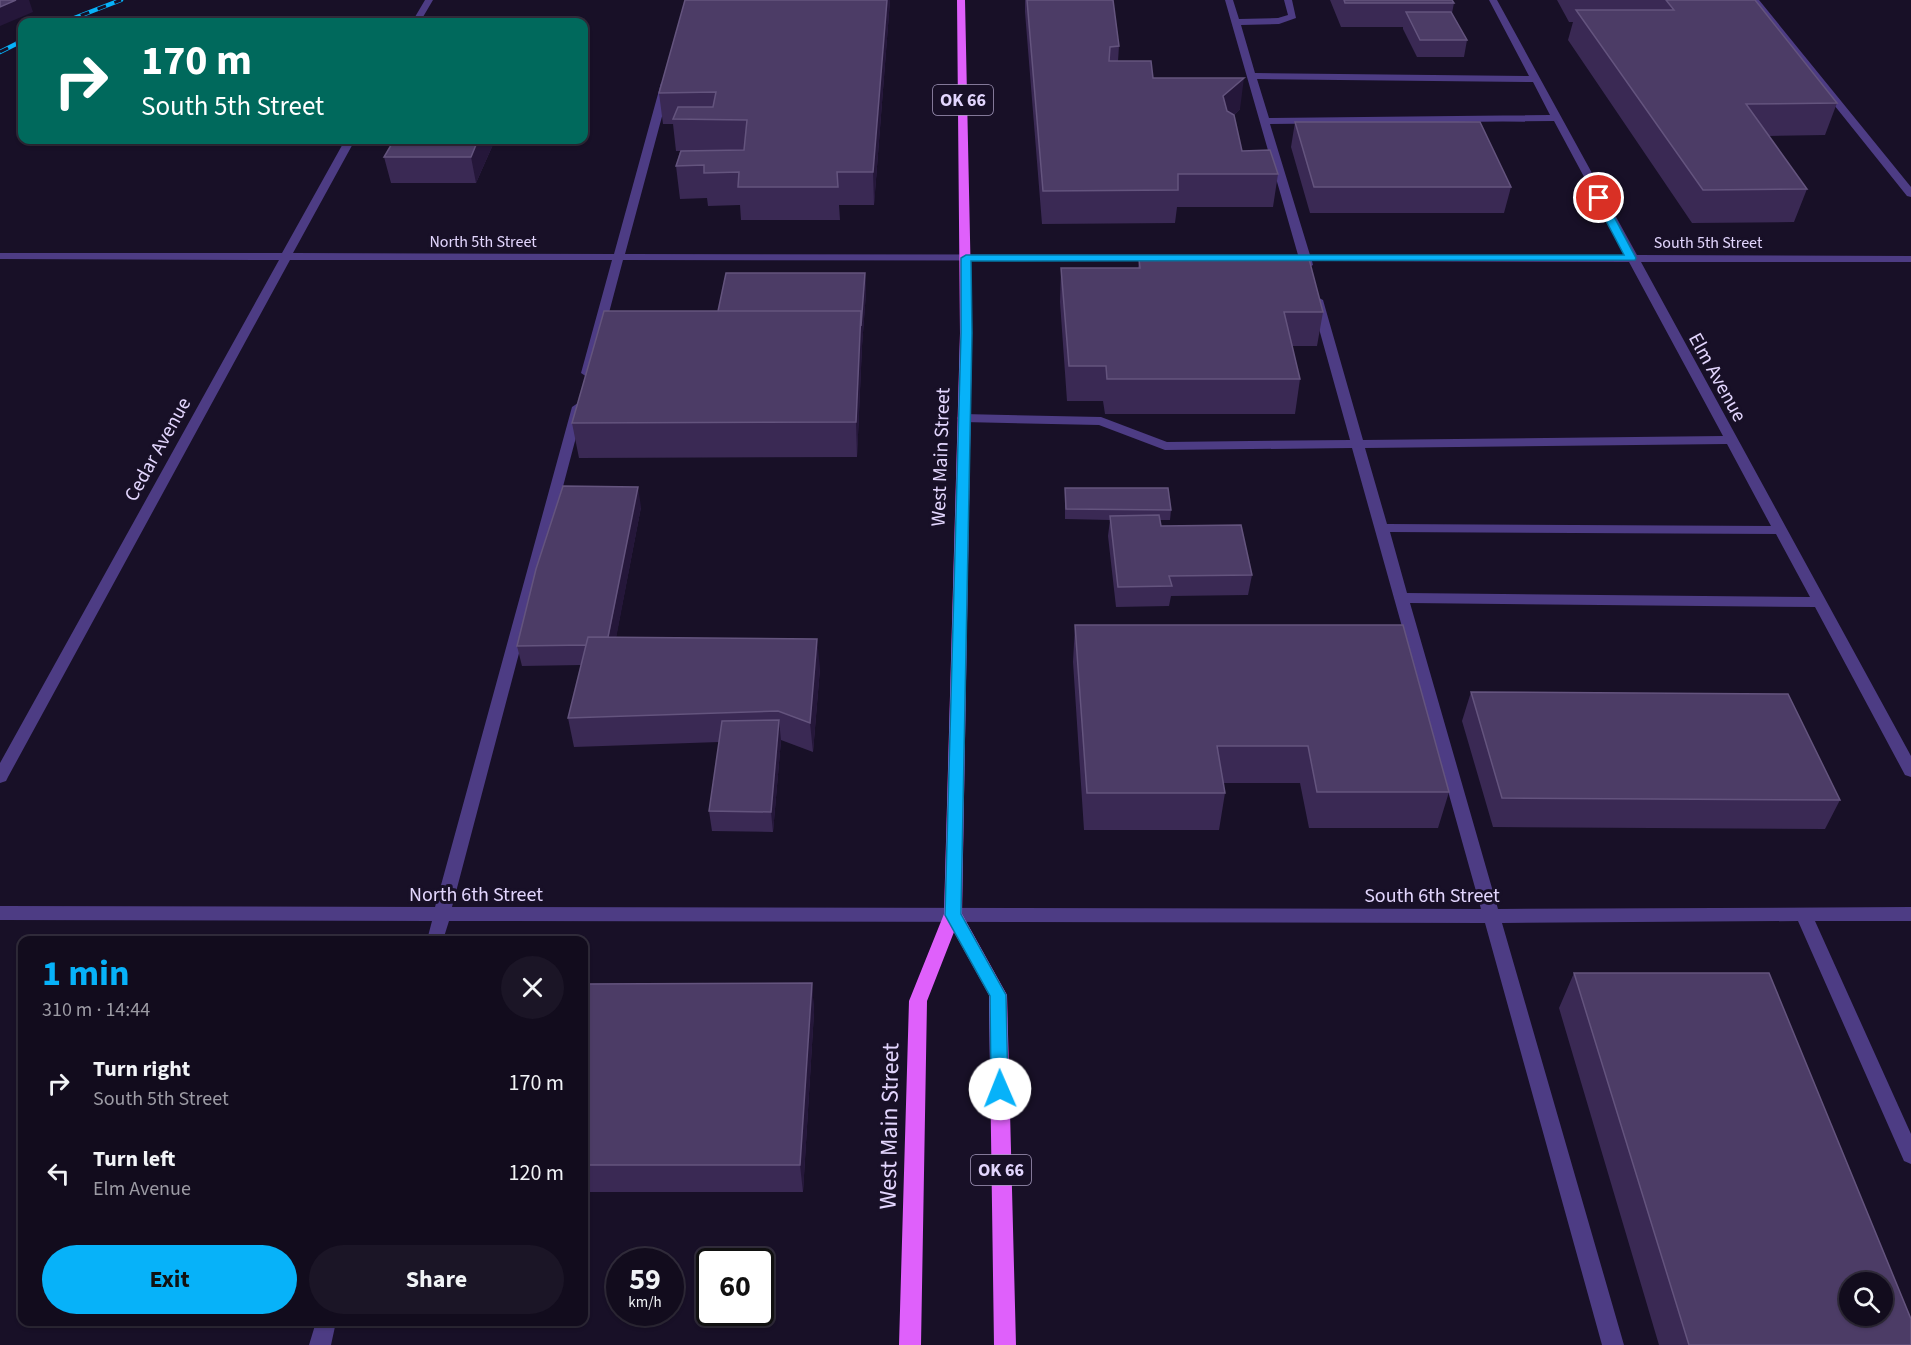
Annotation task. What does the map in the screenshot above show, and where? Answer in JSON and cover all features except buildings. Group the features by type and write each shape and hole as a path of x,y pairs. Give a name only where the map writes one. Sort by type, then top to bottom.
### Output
{"main road":[{"name":"West Main Street","path":"910,1345 918,1001 953,915 966,258 961,0"},
{"name":"OK 66","path":"953,915 998,995 1005,1345"}],"street":[{"path":"418,18 429,0"},
{"path":"1229,0 1313,285 1612,1345"},
{"path":"1236,22 1279,21 1293,16 1288,0"},
{"name":"Elm Avenue","path":"1493,0 1911,771"},
{"path":"1754,0 1911,194"},
{"path":"436,936 670,67"},
{"path":"1251,76 1535,79"},
{"path":"1264,121 1556,118"},
{"name":"Cedar Avenue","path":"0,777 348,144"},
{"name":"North 5th Street","path":"0,256 966,258"},
{"name":"South 5th Street","path":"966,258 1911,259"},
{"path":"963,418 1101,421 1165,446 1730,440"},
{"path":"1381,528 1779,530"},
{"path":"1401,598 1819,602"},
{"name":"North 6th Street","path":"0,913 953,915"},
{"name":"South 6th Street","path":"953,915 1911,914"},
{"path":"1803,915 1911,1155"},
{"path":"320,1345 325,1326"}],"railway":[{"path":"74,18 121,0"},
{"path":"0,52 18,43"}],"route":[{"path":"1000,1089 998,995 953,915 966,258 1631,258 1599,198"}]}
